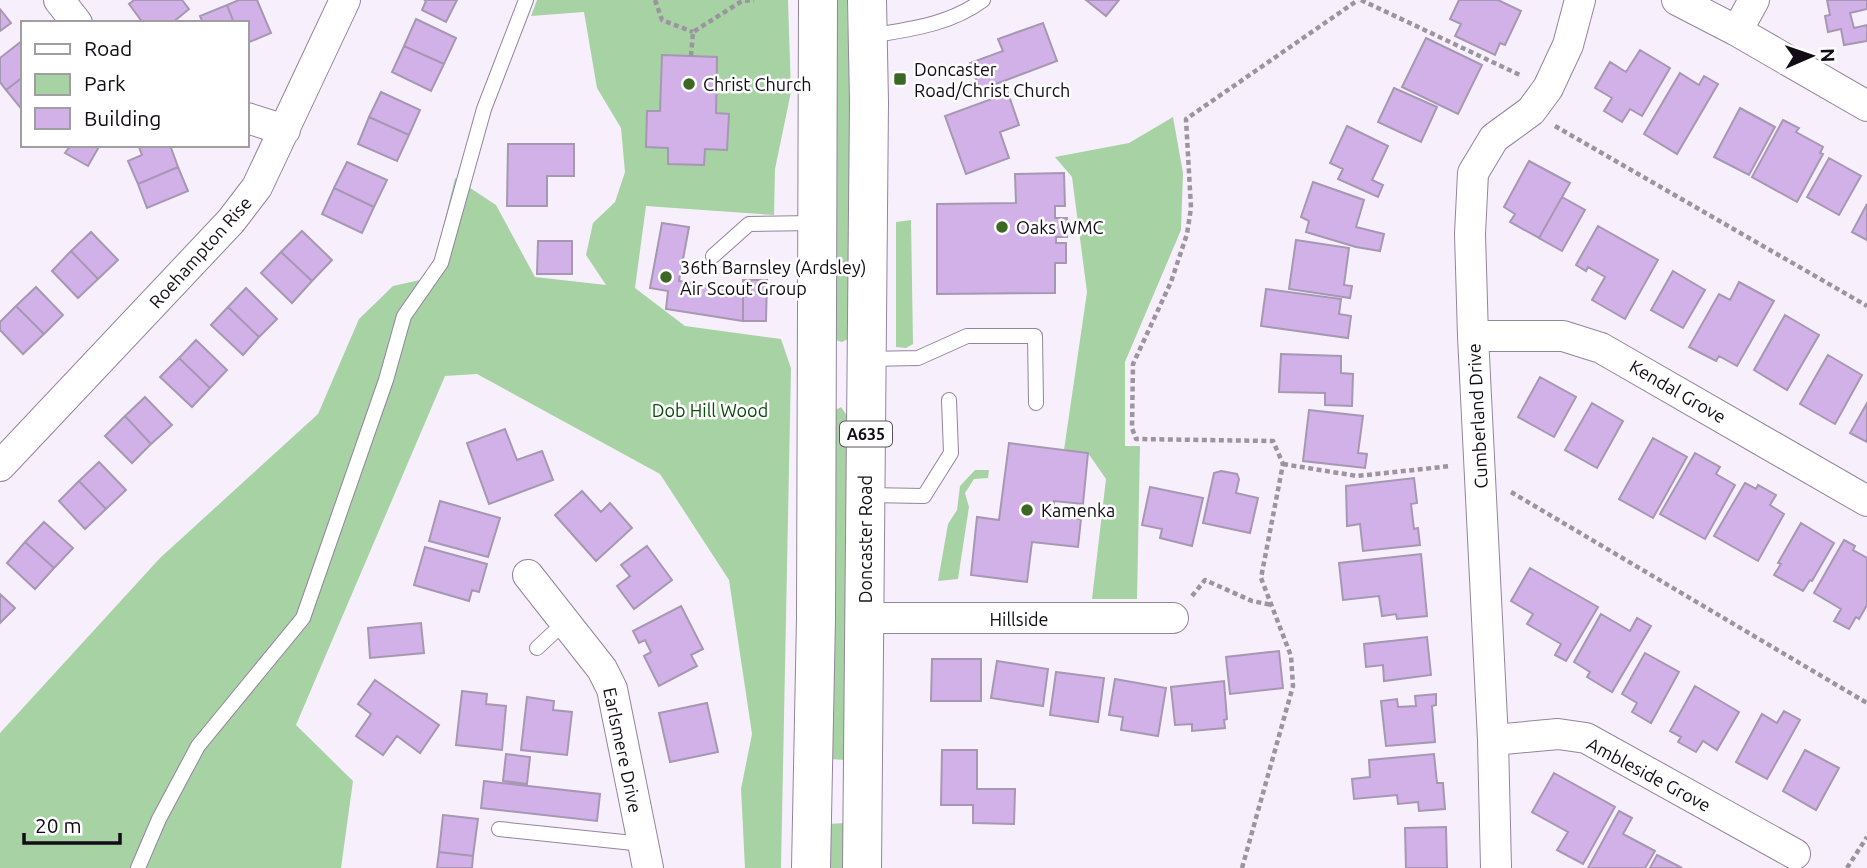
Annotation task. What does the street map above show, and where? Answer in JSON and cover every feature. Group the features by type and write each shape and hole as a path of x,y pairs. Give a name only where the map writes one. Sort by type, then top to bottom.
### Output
{"highway":[{"name":"A635","path":"811,868 818,0"},
{"name":"Doncaster Road","path":"862,868 867,18"},
{"path":"817,377 866,368"}],"street":[{"path":"59,0 75,21"},
{"name":"Roehampton Rise","path":"0,466 231,221 257,187 345,0"},
{"name":"Cumberland Drive","path":"1496,868 1493,740 1473,336 1470,234 1474,173 1494,138 1539,100 1568,45 1580,0"},
{"path":"1677,0 1737,31 1867,106"},
{"path":"1737,31 1754,0"},
{"path":"248,118 285,130"},
{"name":"Kendal Grove","path":"1473,336 1563,336 1601,348 1867,501"},
{"name":"Earlsmere Drive","path":"528,575 602,669 612,689 645,856"},
{"name":"Hillside","path":"864,618 1173,618"},
{"name":"Ambleside Grove","path":"1493,740 1558,734 1587,738 1795,854"}],"lane":[{"path":"138,868 159,819 198,746 303,618 386,380 404,316 441,263 484,109 526,0"},
{"path":"867,18 943,22 966,12 983,0"},
{"path":"713,256 749,224 816,223"},
{"path":"866,368 918,358 967,336 1035,336 1036,403"},
{"path":"865,495 924,496 951,453 949,400"},
{"path":"537,648 565,622"},
{"path":"499,829 645,856"}],"path":[{"path":"655,0 662,20 693,32"},
{"path":"693,32 742,1 754,0"},
{"path":"1242,868 1293,686 1291,656 1261,578 1283,464 1273,441 1136,439 1132,428 1133,365 1171,282 1188,234 1191,208 1186,119 1360,0 1539,100 1867,306"},
{"path":"691,56 693,32"},
{"path":"1283,464 1357,475 1480,474 1867,703"},
{"path":"1217,586 1252,601 1273,605"},
{"path":"1847,868 1867,837"}],"green space":[{"name":"Dob Hill Wood","path":"537,0 788,0 791,92 775,169 774,215 646,206 635,288 685,326 781,339 791,368 781,868 745,868 741,789 752,734 729,580 660,474 477,374 445,376 296,725 353,781 341,868 0,868 0,733 160,558 318,414 359,319 393,286 420,280 435,261 455,178 496,205 535,277 606,285 586,255 593,223 615,202 625,172 621,128 597,88 584,12 531,16"},
{"path":"837,0 847,0 851,141 848,339 842,342 835,340"},
{"path":"1173,117 1183,173 1181,230 1125,362 1125,446 1140,446 1137,599 1092,599 1106,479 1088,453 1064,450 1087,292 1072,177 1055,157 1129,143"},
{"path":"911,220 913,344 906,348 896,347 896,222"},
{"path":"841,407 848,417 845,760 830,759 832,412"},
{"path":"975,470 989,470 988,478 974,479 965,493 969,507 958,579 938,581 948,524 957,510 960,486"},
{"path":"844,823 844,868 828,868 828,824"}],"building":[{"path":"134,0 182,0 189,9 174,21 142,21 129,4"},
{"path":"239,0 257,0 271,33 248,43 248,21 233,21 227,5"},
{"path":"424,0 457,0 446,22 422,10 426,1"},
{"path":"1086,0 1119,0 1106,16"},
{"path":"1459,0 1498,0 1521,11 1505,45 1500,43 1495,55 1455,36 1461,24 1450,19"},
{"path":"1827,0 1867,0 1867,9 1850,13 1854,28 1867,25 1867,41 1844,45 1841,29 1828,32 1825,16 1830,15"},
{"path":"227,5 233,21 202,21 200,16"},
{"path":"0,9 11,23 0,31"},
{"path":"416,19 456,38 444,64 404,46"},
{"path":"1043,23 1057,61 980,90 970,63 1003,51 998,39"},
{"path":"1426,38 1482,65 1458,114 1402,87"},
{"path":"21,42 21,79 6,90 0,82 0,58"},
{"path":"404,46 444,64 431,91 392,72"},
{"path":"1640,50 1670,68 1642,116 1630,109 1622,122 1604,111 1612,98 1595,88 1610,62 1626,72"},
{"name":"Christ Church","path":"662,55 717,57 716,113 729,114 727,150 705,149 704,165 668,164 668,148 646,147 647,111 660,111"},
{"path":"1680,73 1699,85 1704,76 1718,84 1677,154 1644,134"},
{"path":"21,79 21,109 6,90"},
{"path":"1394,88 1437,107 1421,142 1378,122"},
{"path":"381,92 420,110 409,135 369,117"},
{"path":"1008,93 1019,125 1000,132 1009,158 966,174 945,116"},
{"path":"1740,108 1775,127 1749,175 1714,157"},
{"path":"369,117 409,135 397,161 358,144"},
{"path":"1783,120 1799,128 1796,132 1823,147 1820,153 1823,154 1797,202 1752,177"},
{"path":"1347,126 1388,146 1372,180 1383,185 1378,197 1338,179 1343,169 1330,163"},
{"path":"508,144 574,144 574,176 547,176 547,206 507,206"},
{"path":"70,147 99,147 88,166 65,153"},
{"path":"139,147 171,147 178,167 138,184 128,161 142,155"},
{"path":"1829,158 1861,176 1839,215 1807,197"},
{"path":"1529,161 1570,183 1539,238 1510,222 1515,214 1504,207"},
{"path":"347,162 387,180 374,207 334,188"},
{"path":"178,167 188,191 147,208 138,184"},
{"name":"Oaks WMC","path":"1064,173 1065,206 1055,206 1055,218 1067,218 1067,237 1056,237 1056,243 1066,243 1066,263 1055,263 1055,293 937,294 937,204 1016,203 1015,174"},
{"path":"1313,182 1364,200 1356,227 1384,234 1380,251 1306,232 1309,221 1301,217"},
{"path":"334,188 374,207 362,233 322,214"},
{"path":"1562,197 1585,210 1562,251 1539,238"},
{"path":"1867,204 1867,240 1852,232"},
{"name":"36th Barnsley (Ardsley) Air Scout Group","path":"662,223 689,227 679,281 743,291 743,321 666,309 668,291 650,288"},
{"path":"1598,226 1658,260 1625,319 1592,300 1605,277 1588,267 1586,271 1576,265"},
{"path":"302,231 332,260 312,281 281,252"},
{"path":"91,232 118,260 98,279 71,251"},
{"path":"1296,240 1349,248 1344,285 1352,286 1350,298 1289,289"},
{"path":"538,241 572,241 572,274 537,274"},
{"path":"71,251 98,279 78,298 52,271"},
{"path":"281,252 312,281 292,303 261,273"},
{"path":"1673,271 1705,290 1683,328 1651,310"},
{"path":"743,280 767,280 766,321 743,321"},
{"path":"1739,282 1774,301 1737,366 1719,356 1716,361 1689,347 1719,294 1730,300"},
{"path":"36,287 63,315 44,334 16,306"},
{"path":"246,288 277,319 259,337 228,307"},
{"path":"1266,289 1341,299 1339,314 1351,316 1348,338 1261,326"},
{"path":"16,306 44,334 23,354 0,330 0,322"},
{"path":"228,307 259,337 243,355 211,325"},
{"path":"1785,315 1819,335 1787,390 1754,370"},
{"path":"196,340 227,370 210,388 179,358"},
{"path":"1281,354 1341,356 1341,373 1353,374 1352,406 1325,405 1325,393 1279,392"},
{"path":"1828,355 1862,375 1835,424 1800,404"},
{"path":"179,358 210,388 192,407 160,377"},
{"path":"1540,377 1576,397 1554,437 1518,417"},
{"path":"145,397 172,425 151,444 125,416"},
{"path":"1592,403 1623,421 1597,468 1565,450"},
{"path":"1867,403 1867,442 1850,433"},
{"path":"1309,410 1363,416 1358,453 1367,454 1365,468 1303,461"},
{"path":"125,416 151,444 132,463 105,436"},
{"path":"505,429 517,460 542,451 553,480 489,504 467,443"},
{"path":"1653,438 1687,457 1653,518 1619,499"},
{"name":"Kamenka","path":"1009,443 1088,453 1083,504 1054,501 1052,516 1081,519 1078,547 1032,542 1027,582 971,575 977,517 999,520"},
{"path":"1695,453 1720,467 1716,474 1735,485 1705,539 1660,514"},
{"path":"99,462 126,490 106,509 79,481"},
{"path":"1221,471 1237,474 1239,479 1236,493 1258,498 1250,533 1203,523 1214,473"},
{"path":"1414,478 1417,503 1411,504 1414,529 1418,528 1420,545 1363,551 1360,524 1347,526 1346,486"},
{"path":"79,481 106,509 85,529 59,501"},
{"path":"1745,483 1756,489 1758,485 1776,495 1770,505 1784,514 1758,561 1714,536"},
{"path":"1150,487 1203,498 1192,546 1160,538 1162,529 1142,525"},
{"path":"582,491 601,512 610,503 632,528 596,561 555,515"},
{"path":"440,501 500,518 488,557 429,541"},
{"path":"44,522 73,548 54,568 25,542"},
{"path":"1801,523 1834,543 1812,581 1810,580 1803,591 1774,575"},
{"path":"1844,540 1855,546 1853,550 1867,558 1867,605 1849,629 1834,621 1841,609 1814,593"},
{"path":"25,542 54,568 35,589 7,563"},
{"path":"647,546 672,580 634,609 617,586 630,576 621,565"},
{"path":"425,547 487,564 479,592 472,590 469,601 414,585"},
{"path":"1421,554 1427,616 1397,619 1396,614 1382,616 1379,596 1343,600 1339,563"},
{"path":"1530,568 1598,607 1566,661 1555,655 1561,644 1527,624 1533,614 1511,601"},
{"path":"0,594 15,608 0,623"},
{"path":"681,606 703,649 691,655 697,666 659,686 644,656 651,652 645,640 639,643 633,631"},
{"path":"1601,614 1630,631 1637,618 1651,626 1612,692 1587,677 1590,672 1574,662"},
{"path":"421,623 424,653 370,658 368,628"},
{"path":"1427,637 1431,675 1384,681 1383,665 1366,667 1364,644"},
{"path":"1279,651 1283,688 1230,694 1226,657"},
{"path":"1645,653 1679,672 1651,723 1632,712 1637,703 1622,694"},
{"path":"932,659 981,659 981,701 931,701"},
{"path":"997,661 1048,669 1043,706 991,698"},
{"path":"1056,672 1104,678 1098,722 1050,715"},
{"path":"1115,679 1166,688 1158,736 1121,730 1123,717 1109,715"},
{"path":"375,680 439,725 420,753 397,736 383,755 356,736 371,714 358,704"},
{"path":"1224,681 1227,719 1224,720 1225,728 1192,731 1192,724 1175,725 1171,687"},
{"path":"1695,686 1739,712 1717,750 1703,741 1696,752 1678,742 1681,737 1670,731"},
{"path":"462,691 487,694 486,704 506,706 502,750 456,745"},
{"path":"1436,694 1436,705 1432,706 1435,742 1386,746 1381,701 1397,699 1398,707 1416,706 1415,696"},
{"path":"527,697 554,701 553,710 572,712 567,755 521,750"},
{"path":"707,703 718,752 670,762 659,713"},
{"path":"1784,711 1800,720 1767,779 1736,762 1762,714 1777,723"},
{"path":"942,750 977,750 977,789 1015,789 1014,824 973,823 973,805 941,805"},
{"path":"1805,750 1839,768 1816,810 1783,791"},
{"path":"506,754 530,757 527,784 503,781"},
{"path":"1434,754 1437,783 1443,783 1445,809 1419,811 1418,802 1398,804 1397,795 1354,799 1352,779 1370,777 1369,760"},
{"path":"1554,773 1615,807 1583,864 1557,850 1568,832 1532,812"},
{"path":"484,781 600,794 597,821 481,808"},
{"path":"1619,811 1632,818 1623,834 1655,851 1645,868 1588,868"},
{"path":"443,815 478,819 473,856 439,852"},
{"path":"1446,827 1447,868 1406,868 1405,828"},
{"path":"439,852 473,856 472,868 437,868"},
{"path":"1657,855 1682,868 1650,868"}],"place":[{"name":"Doncaster Road/Christ Church","path":"900,79"},
{"name":"Christ Church","path":"689,84"},
{"name":"Oaks WMC","path":"1002,227"},
{"name":"36th Barnsley (Ardsley) Air Scout Group","path":"666,277"},
{"name":"Kamenka","path":"1027,510"}]}
